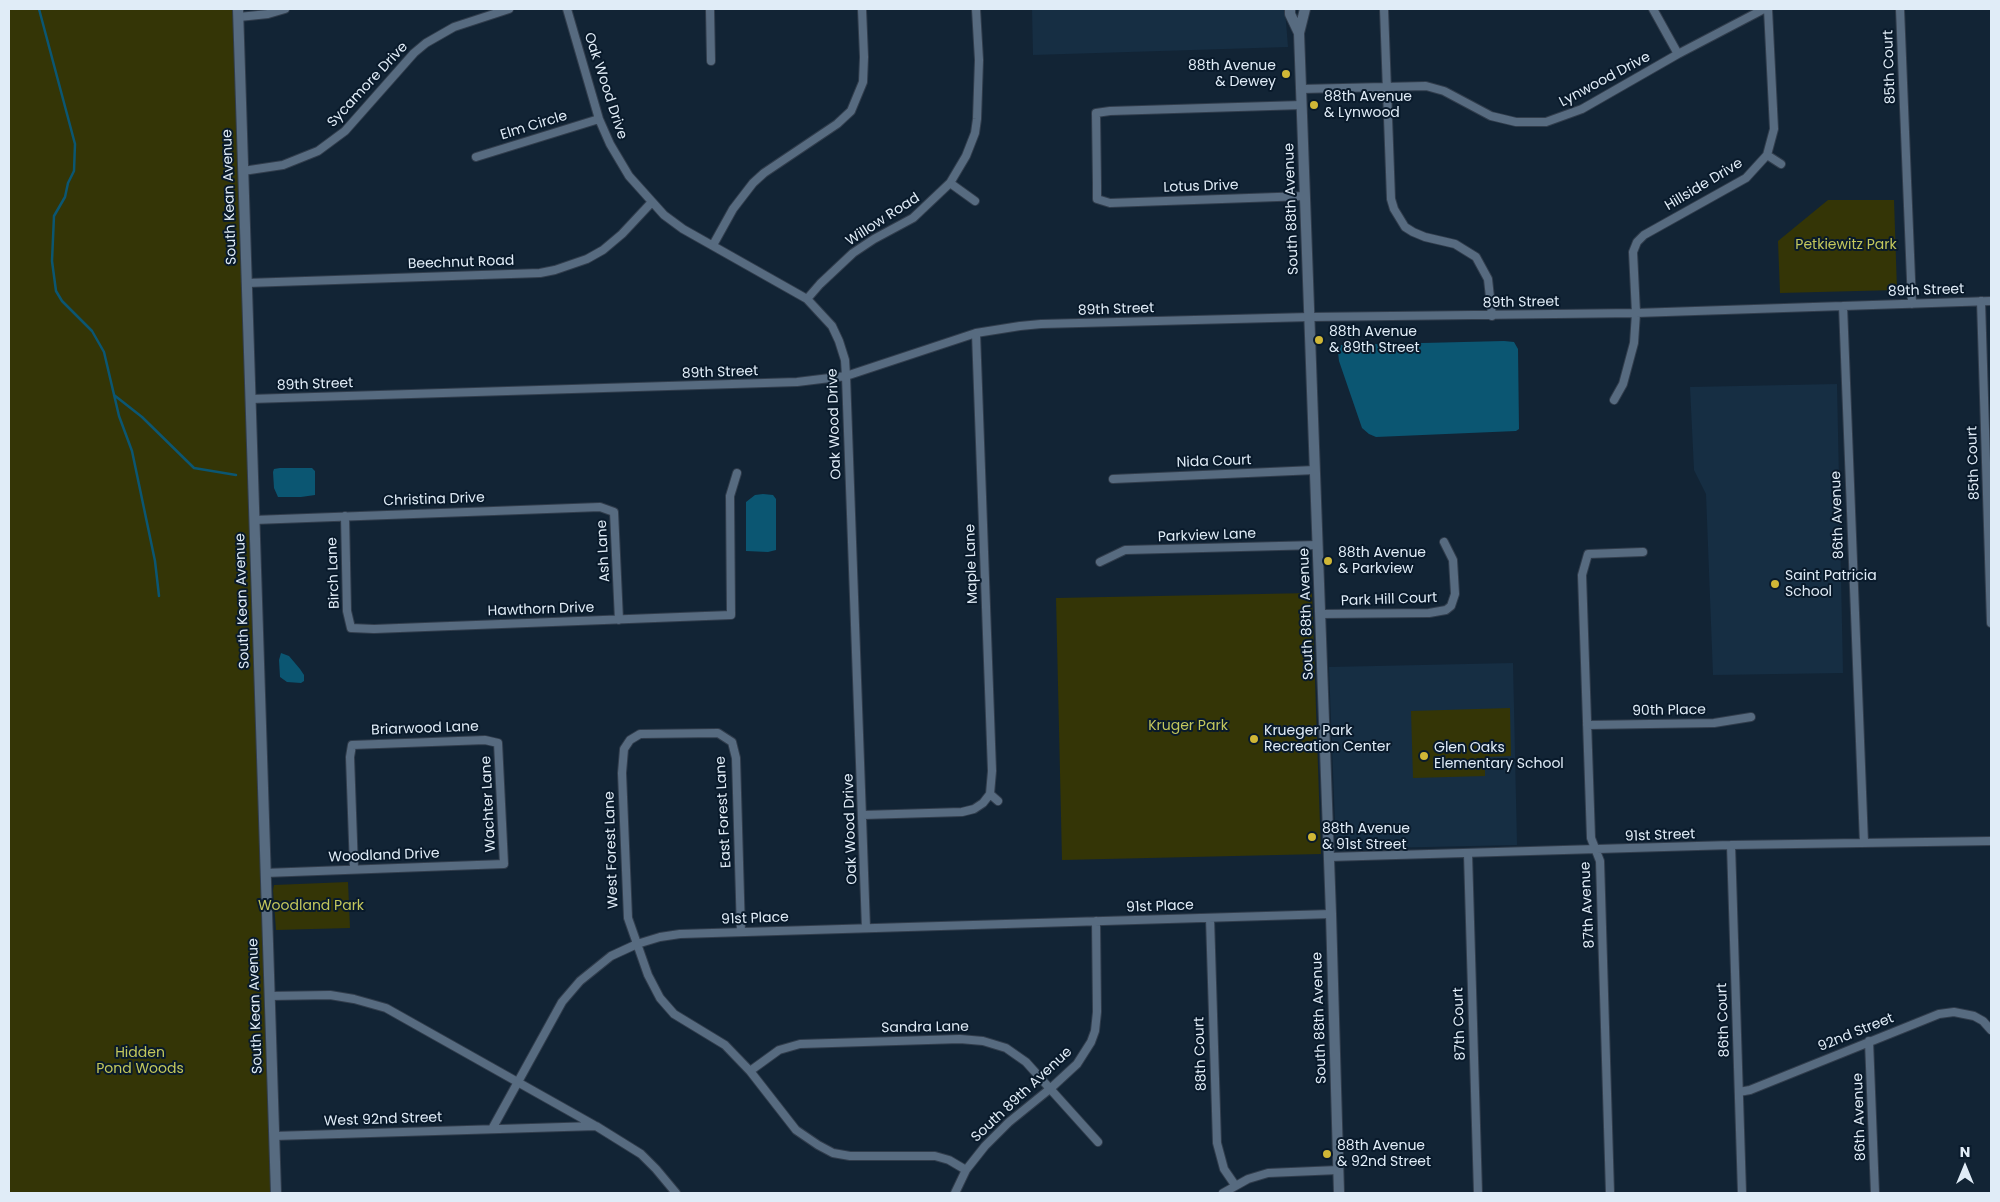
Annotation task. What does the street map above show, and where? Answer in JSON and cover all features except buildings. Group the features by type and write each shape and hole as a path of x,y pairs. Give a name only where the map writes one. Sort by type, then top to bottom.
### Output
{"street":[{"path":"238,13 268,14 285,9"},
{"name":"Sycamore Drive","path":"243,170 283,166 318,151 345,131 414,53 426,43 454,27 509,9"},
{"name":"Oak Wood Drive","path":"567,9 599,119 620,163 651,202 664,215 683,229 808,299 836,333 845,360 866,928"},
{"path":"710,9 711,61"},
{"path":"713,245 733,209 753,183 764,173 837,124 851,111 863,82 862,9"},
{"name":"Willow Road","path":"808,299 820,284 853,253 874,239 913,218 935,200 950,183 966,156 975,133 977,119 978,60 976,9"},
{"name":"South 88th Avenue","path":"1290,9 1290,14 1300,33"},
{"name":"South 88th Avenue","path":"1306,9 1300,33 1302,105 1339,1193"},
{"path":"1384,9 1391,199 1394,209 1405,227 1413,232 1425,237 1455,244 1476,257 1488,279 1492,316"},
{"path":"1652,9 1678,54"},
{"name":"Lynwood Drive","path":"1302,90 1416,85 1436,88 1491,116 1516,122 1546,122 1582,109 1678,54 1766,9"},
{"name":"Hillside Drive","path":"1636,313 1633,252 1636,242 1644,235 1746,178 1767,155 1774,130 1766,9"},
{"name":"85th Court","path":"1900,9 1912,304"},
{"name":"South Kean Avenue","path":"238,13 276,1193"},
{"name":"Lotus Drive","path":"1302,105 1120,110 1096,113 1097,199 1110,202 1305,196"},
{"name":"Elm Circle","path":"476,157 599,119"},
{"path":"1767,155 1781,164"},
{"path":"950,183 975,201"},
{"name":"Beechnut Road","path":"247,284 540,273 555,270 587,259 603,250 622,234 651,202"},
{"name":"89th Street","path":"250,399 784,383 846,376 976,333 1042,324 1310,317 1636,313 1991,301"},
{"name":"85th Court","path":"1981,302 1991,623"},
{"name":"86th Avenue","path":"1843,306 1864,843"},
{"path":"1614,400 1623,384 1631,356 1636,313"},
{"name":"Maple Lane","path":"976,333 992,761 990,794"},
{"name":"Nida Court","path":"1113,479 1315,470"},
{"name":"Hawthorn Drive","path":"351,628 374,629 731,615 730,496 737,473"},
{"name":"Christina Drive","path":"254,520 590,507 600,507 614,512"},
{"name":"Ash Lane","path":"614,512 619,620"},
{"name":"Birch Lane","path":"345,516 347,611 351,628"},
{"name":"Park Hill Court","path":"1320,614 1429,613 1446,610 1451,606 1455,594 1453,560 1444,542"},
{"name":"Parkview Lane","path":"1100,562 1124,550 1318,545"},
{"name":"87th Avenue","path":"1610,1193 1600,861 1592,838 1582,575 1588,554 1643,552"},
{"name":"90th Place","path":"1587,725 1714,723 1751,716"},
{"name":"East Forest Lane","path":"622,773 624,749 630,740 640,734 718,733 724,735 732,742 736,758 741,932"},
{"name":"Briarwood Lane","path":"354,869 350,757 352,745 485,740 498,743"},
{"name":"Wachter Lane","path":"498,743 504,864"},
{"name":"West Forest Lane","path":"622,773 628,918 648,975 665,1005 682,1020 725,1045 750,1071 796,1130 833,1153 872,1157 934,1156 949,1160 966,1170"},
{"path":"863,815 962,812 974,809 983,803 990,794 998,801"},
{"name":"91st Street","path":"1329,857 1596,851 1732,845 1991,840"},
{"name":"86th Court","path":"1732,845 1742,1193"},
{"name":"87th Court","path":"1468,854 1478,1193"},
{"name":"Woodland Drive","path":"265,873 504,864"},
{"name":"91st Place","path":"517,1081 562,1002 597,965 637,944 660,937 680,934 1331,914"},
{"name":"88th Court","path":"1210,918 1216,1143 1224,1169 1235,1185"},
{"name":"South 89th Avenue","path":"955,1193 966,1170 985,1146 1009,1122 1077,1064 1084,1055 1095,1031 1097,1012 1096,921"},
{"path":"269,996 330,995 354,999 386,1008 596,1126 641,1154 676,1193"},
{"name":"92nd Street","path":"1739,1092 1750,1090 1940,1014 1965,1013 1983,1021 1991,1030"},
{"name":"Sandra Lane","path":"750,1071 779,1050 800,1044 972,1040 995,1044 1017,1054 1026,1062 1098,1142"},
{"name":"86th Avenue","path":"1869,1041 1875,1193"},
{"path":"492,1129 517,1081"},
{"name":"West 92nd Street","path":"274,1136 596,1126"},
{"path":"1223,1193 1235,1185 1268,1173 1338,1170"}],"shaded area":[{"path":"1032,9 1285,9 1288,47 1033,55"},
{"path":"1514,342 1518,349 1519,429 1516,431 1376,437 1362,428 1339,361 1338,352 1341,345"},
{"name":"Saint Patricia School","path":"1837,384 1843,673 1713,675 1706,494 1694,470 1690,387"},
{"path":"312,468 315,471 315,495 278,497 274,488 273,472 274,469"},
{"path":"755,495 773,495 776,499 776,550 768,552 746,551 746,502"},
{"path":"281,653 289,656 300,669 304,675 304,681 301,683 287,682 280,677 279,660"},
{"name":"Glen Oaks Elementary School","path":"1513,663 1517,845 1336,849 1329,667"}],"green space":[{"name":"Hidden Pond Woods","path":"9,9 237,9 275,1193 9,1193"},
{"name":"Petkiewitz Park","path":"1828,200 1894,200 1897,290 1780,293 1778,241"},
{"name":"Kruger Park","path":"1312,593 1321,854 1062,860 1056,598"},
{"path":"1510,708 1511,756 1485,757 1485,776 1413,778 1411,711"},
{"name":"Woodland Park","path":"348,882 350,928 276,930 274,885"}],"waterway":[{"path":"39,9 75,144 74,171 68,183 65,197 54,216 52,261 56,291 62,301 92,331 104,352 119,416 132,451 155,561 159,596"},
{"path":"114,395 142,417 194,468 236,475"}],"place":[{"name":"88th Avenue & Dewey","path":"1286,74"},
{"name":"88th Avenue & Lynwood","path":"1314,105"},
{"name":"88th Avenue & 89th Street","path":"1319,340"},
{"name":"88th Avenue & Parkview","path":"1328,561"},
{"name":"Saint Patricia School","path":"1775,584"},
{"name":"Krueger Park Recreation Center","path":"1254,739"},
{"name":"Glen Oaks Elementary School","path":"1424,756"},
{"name":"88th Avenue & 91st Street","path":"1312,837"},
{"name":"88th Avenue & 92nd Street","path":"1327,1154"}]}
